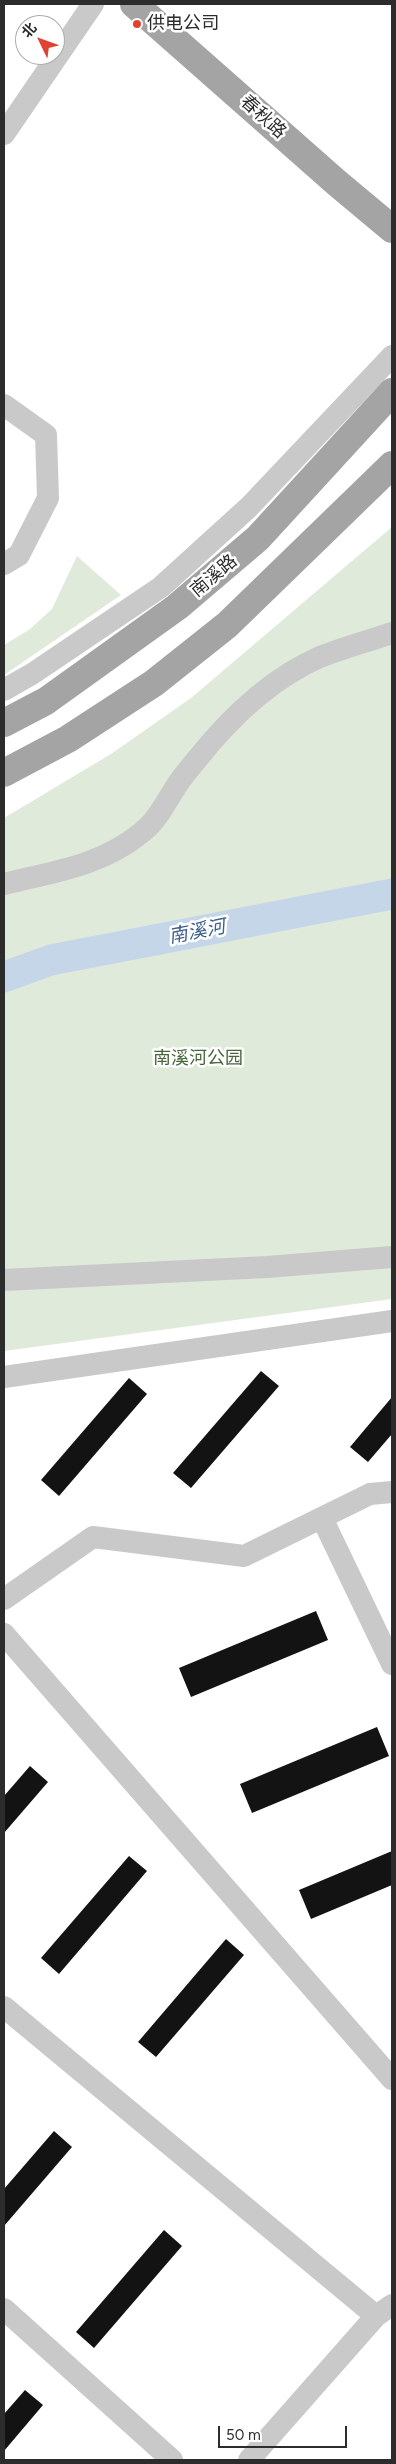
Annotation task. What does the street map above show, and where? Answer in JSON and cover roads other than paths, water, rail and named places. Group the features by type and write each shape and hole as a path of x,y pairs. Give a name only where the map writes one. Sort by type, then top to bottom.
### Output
{"main road":[{"name":"春秋路","path":"134,4 336,183 392,229"},
{"name":"南溪路","path":"10,716 46,701 177,607 258,538 392,392"},
{"path":"4,773 68,739 154,683 227,625 392,465"}],"street":[{"path":"4,134 93,4"},
{"path":"4,690 32,674 161,586 249,508 392,356"},
{"path":"4,405 46,435 48,498 19,555 4,564"},
{"path":"4,884 91,863 115,851 142,833 161,812 178,783 208,746 245,708 294,671 320,658 392,633"},
{"path":"4,1280 267,1268 392,1257"},
{"path":"4,1377 392,1321"},
{"path":"4,1599 93,1537 244,1556 370,1494 392,1492"},
{"path":"322,1518 392,1664"},
{"path":"4,1634 392,2079"},
{"path":"4,2008 384,2311 249,2460"},
{"path":"4,2309 172,2460"}],"waterway":[{"name":"南溪河","path":"4,977 51,960 392,894"}],"place":[{"name":"供电公司","path":"137,24"}],"park label":[{"name":"南溪河公园","path":"198,1059"}]}
